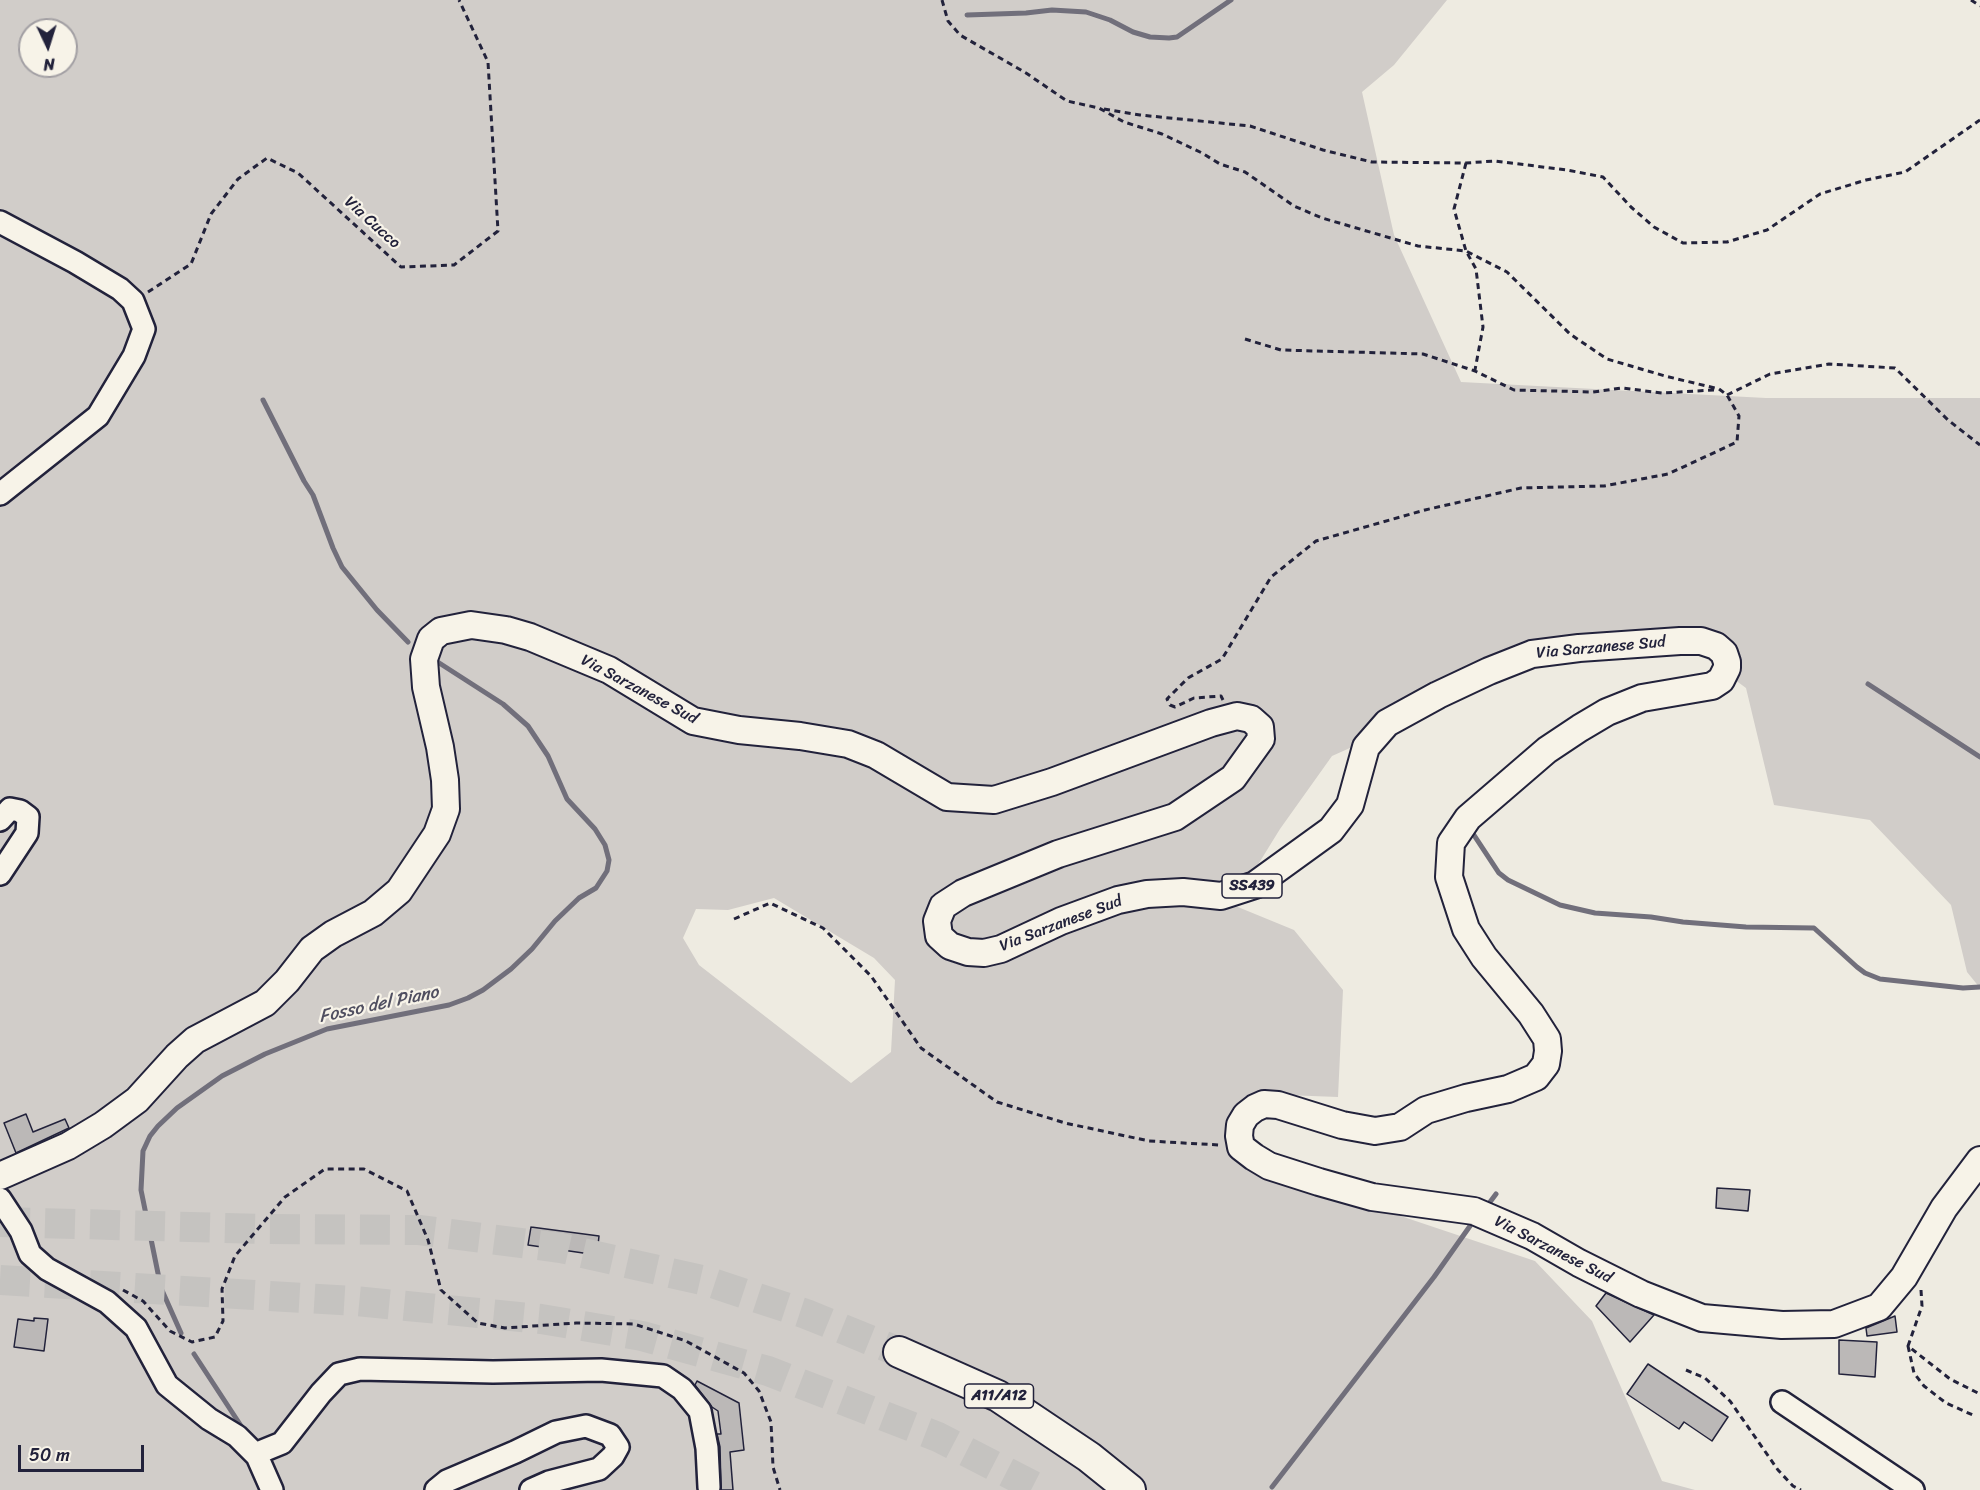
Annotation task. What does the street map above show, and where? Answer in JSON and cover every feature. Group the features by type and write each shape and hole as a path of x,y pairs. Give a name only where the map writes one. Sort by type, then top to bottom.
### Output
{"highway":[{"name":"A11/A12","path":"899,1352 998,1396 1089,1457 1130,1490"}],"main road":[{"name":"Via Sarzanese Sud","path":"0,1176 68,1146 111,1119 136,1100 195,1040 265,1003 287,981 312,949 333,934 373,913 399,891 438,834 446,809 445,780 424,670 424,659 431,639 441,631 471,625 506,630 530,637 609,670 693,721 739,730 800,736 848,744 876,755 948,797 963,799 994,800 1052,782 1237,716 1251,719 1260,727 1261,739 1233,778 1175,817 1058,854 963,892 944,906 937,921 939,936 950,946 968,952 984,953 1001,949 1061,921 1118,900 1148,894 1183,892 1221,896 1255,885 1331,830 1350,805 1366,747 1387,723 1438,695 1532,654 1579,648 1701,641 1716,646 1724,653 1727,662 1725,674 1712,686 1642,698 1607,712 1580,728 1547,750 1468,818 1451,843 1449,877 1466,929 1484,957 1531,1014 1547,1039 1546,1064 1536,1077 1508,1089 1426,1110 1400,1127 1375,1131 1342,1125 1278,1105 1264,1104 1255,1107 1240,1125 1241,1147 1269,1166 1372,1197 1474,1211 1532,1236 1641,1294 1701,1318 1782,1325 1834,1324 1879,1307 1904,1277 1944,1208 1980,1160"}],"street":[{"path":"0,222 75,261 120,289 134,301 144,329 134,357 98,416 0,494"},
{"path":"0,820 10,809 20,811 28,817 27,833 0,874"},
{"path":"0,1199 21,1231 30,1254 47,1269 107,1302 136,1328 167,1385 209,1419 237,1436 255,1454 272,1490"},
{"path":"255,1454 282,1443 339,1374 360,1369 493,1372 601,1370 663,1376 682,1389 700,1411 707,1448 709,1487"},
{"path":"1782,1402 1913,1490"},
{"path":"436,1490 447,1481 556,1432 586,1426 610,1435 618,1447 613,1456 600,1469 549,1482 531,1490"}],"path":[{"name":"Via Cucco","path":"134,301 191,264 211,214 238,179 267,158 298,173 401,267 454,265 498,231 488,62 459,0"},
{"path":"942,0 948,21 960,35 1026,73 1067,101 1140,116 1251,126 1323,150 1372,162 1505,162 1603,177 1631,207 1654,227 1683,243 1727,242 1767,230 1820,194 1866,180 1905,172 1980,120"},
{"path":"1971,0 1980,6"},
{"path":"1099,108 1124,123 1162,134 1220,164 1245,172 1294,206 1322,218 1418,246 1466,251 1507,272 1570,334 1607,359 1719,389 1727,395 1738,416 1737,442 1668,474 1604,486 1521,488 1425,510 1316,541 1271,577 1222,659 1188,678 1167,699 1170,705 1175,707 1194,698 1221,696 1225,704 1222,720"},
{"path":"1466,163 1454,209 1466,251 1476,269 1483,327 1475,371"},
{"path":"1245,339 1281,350 1423,354 1475,371 1514,390 1593,392 1622,388 1662,393 1719,389"},
{"path":"1727,395 1770,375 1829,364 1895,368 1948,420 1980,446"},
{"path":"734,919 770,903 823,928 871,976 921,1048 997,1102 1065,1123 1149,1141 1241,1147"},
{"path":"115,1285 143,1301 170,1331 192,1342 215,1337 223,1320 222,1289 235,1256 285,1197 325,1169 364,1169 407,1191 428,1240 441,1290 478,1323 505,1328 576,1323 634,1324 686,1341 744,1373 759,1391 771,1422 773,1467 780,1490"},
{"path":"1913,1262 1921,1286 1922,1306 1908,1346 1914,1373 1924,1386 1946,1402 1975,1416"},
{"path":"1908,1346 1950,1379 1980,1394"},
{"path":"1686,1370 1705,1378 1730,1401 1778,1470 1793,1486 1801,1490"}],"shaded area":[{"path":"0,0 1447,0 1394,65 1362,92 1394,235 1461,382 1766,398 1980,398 1980,988 1967,972 1951,905 1870,820 1774,805 1746,688 1688,645 1532,654 1370,739 1332,756 1280,829 1233,905 1294,930 1343,990 1338,1097 1259,1094 1229,1123 1245,1169 1338,1195 1535,1261 1592,1321 1662,1481 1695,1490 0,1490","holes":["774,898 874,958 895,980 891,1052 851,1083 699,965 683,938 696,909 728,910"]}],"building":[{"path":"26,1114 33,1132 65,1119 69,1128 16,1153 4,1123"},
{"path":"1717,1188 1750,1190 1748,1211 1716,1208"},
{"path":"531,1227 599,1236 597,1255 528,1245"},
{"path":"1606,1293 1654,1315 1630,1342 1596,1306"},
{"path":"1895,1316 1897,1332 1867,1336 1866,1328"},
{"path":"34,1318 48,1319 44,1351 14,1347 18,1319 34,1321"},
{"path":"1839,1340 1877,1342 1875,1377 1839,1374"},
{"path":"1648,1364 1728,1417 1712,1441 1684,1422 1679,1429 1627,1394"},
{"path":"697,1381 739,1403 744,1450 730,1452 733,1490 721,1490 720,1447 717,1434 721,1434 718,1411 712,1407 695,1385"}],"waterway":[{"path":"967,15 1052,10 1086,12 1110,20 1133,32 1150,37 1169,38 1177,37 1231,0"},
{"path":"263,400 313,495 342,567 377,610 408,642"},
{"name":"Fosso del Piano","path":"181,1333 161,1288 141,1190 143,1151 158,1126 177,1108 222,1076 265,1054 327,1029 449,1005 483,990 511,969 532,949 555,921 579,898 596,888 607,871 609,860 605,845 595,829 567,799 548,756 528,726 503,704 433,659"},
{"path":"1868,684 1980,757"},
{"path":"1472,832 1499,873 1508,880 1560,905 1595,913 1683,922 1746,927 1814,928 1857,967 1880,979 1963,988 1980,987"},
{"path":"1490,1202 1496,1194"},
{"path":"1272,1487 1434,1277 1470,1226"},
{"name":"Fosso del Piano","path":"194,1354 245,1432"}],"tunnel":[{"path":"0,1222 267,1229 419,1230 561,1248 706,1281 806,1314 899,1352"},
{"path":"0,1280 355,1301 541,1319 642,1336 768,1371 938,1437 1041,1490"}]}
